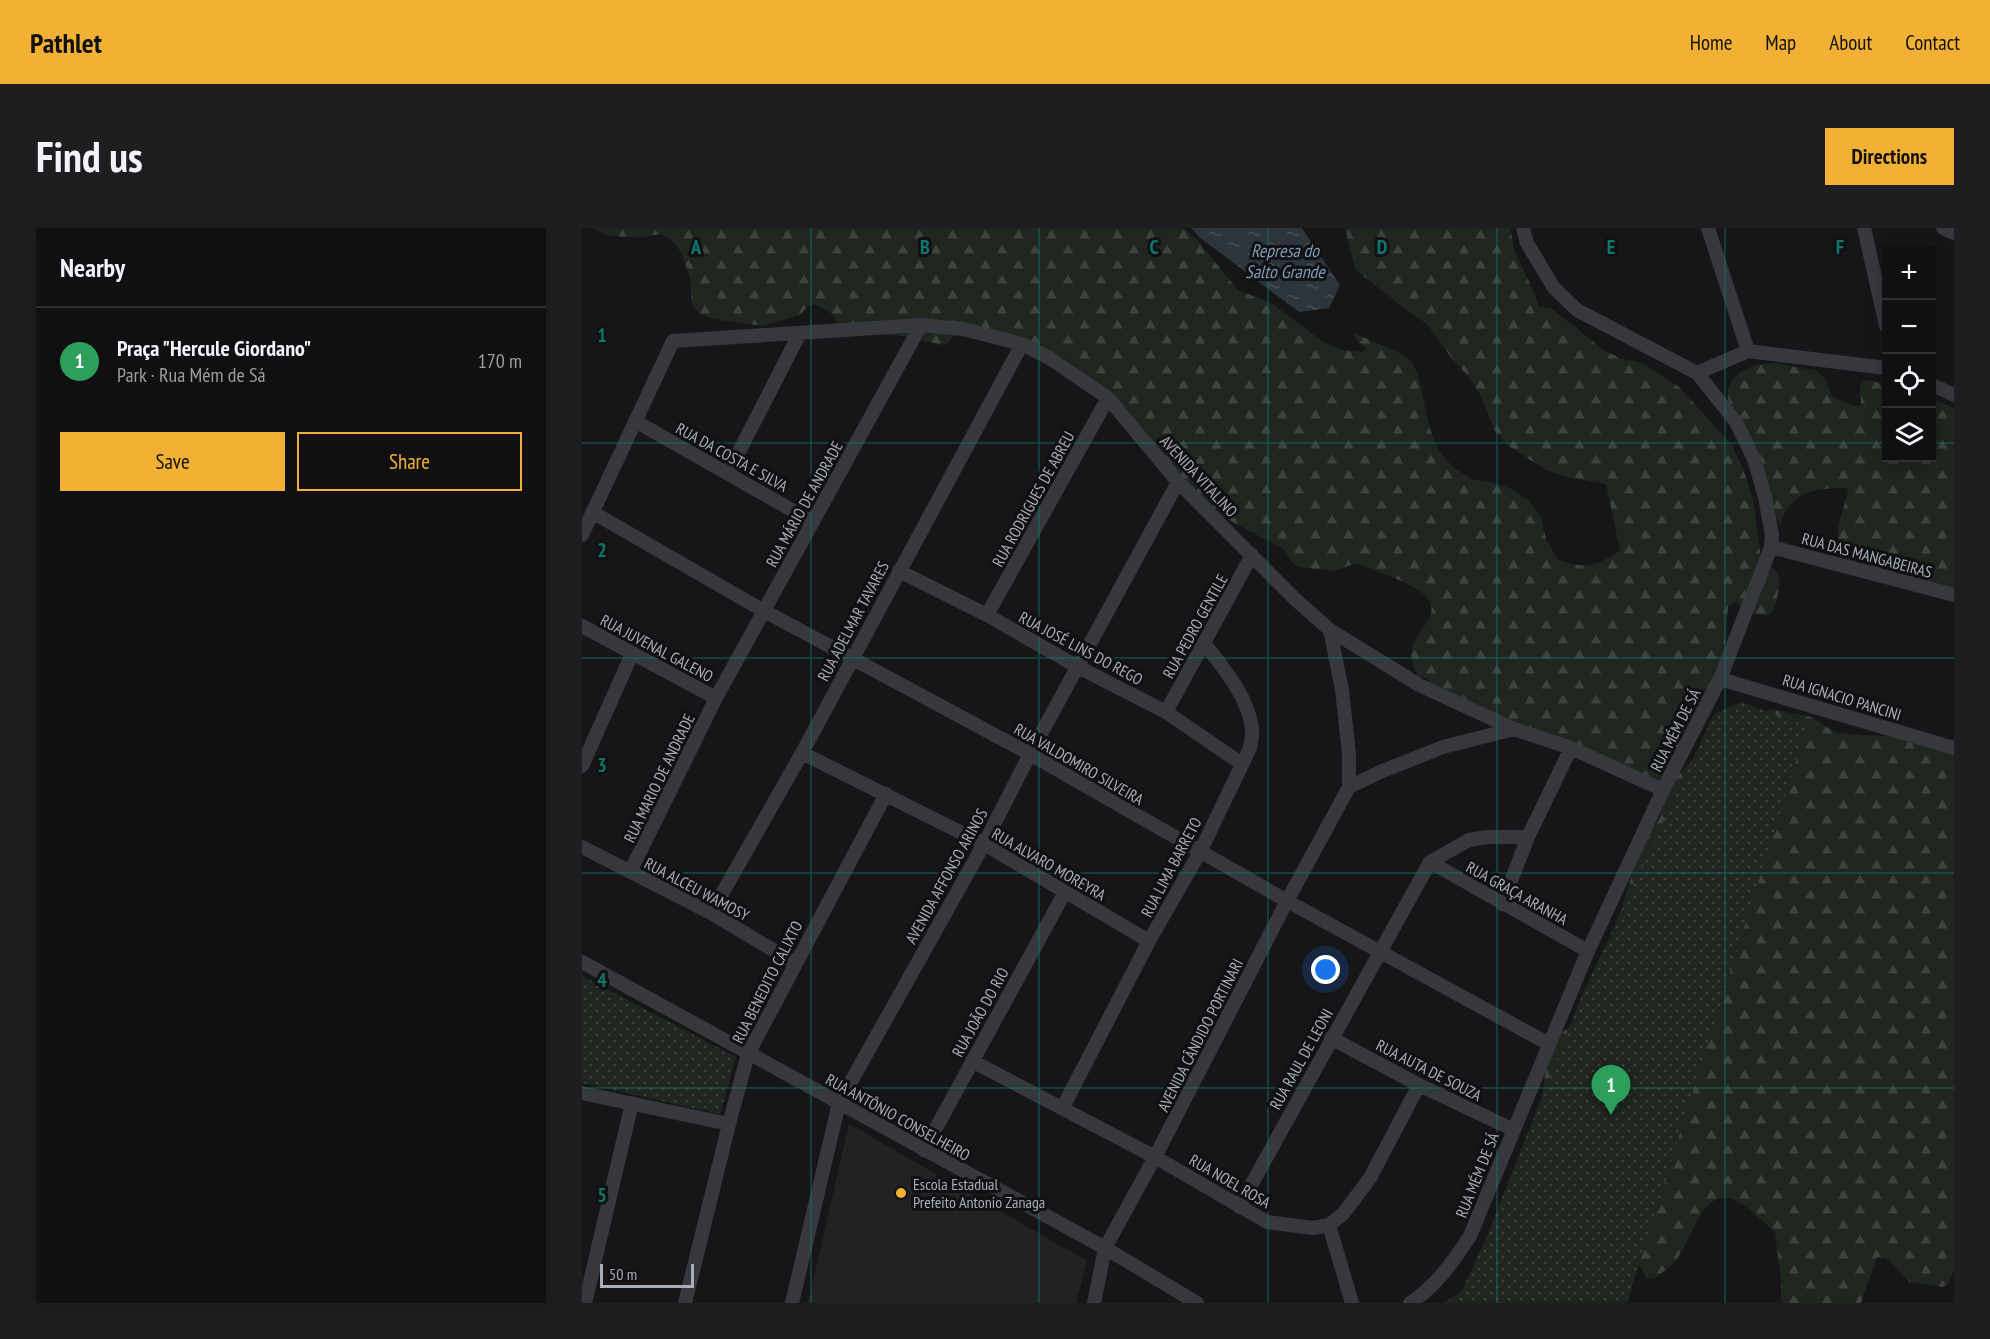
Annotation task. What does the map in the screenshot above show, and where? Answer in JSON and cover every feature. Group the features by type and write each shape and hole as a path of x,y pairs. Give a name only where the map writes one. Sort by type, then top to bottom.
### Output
{"street":[{"name":"RUA MÉM DE SÁ","path":"1410,1303 1426,1292 1451,1265 1470,1236 1588,951 1663,790 1720,678 1771,547 1772,535 1765,497 1754,459 1736,422 1696,373 1577,310 1554,288 1527,243 1523,228"},
{"path":"1708,228 1748,351"},
{"path":"1864,228 1882,305"},
{"path":"1943,228 1954,233"},
{"name":"AVENIDA VITALINO","path":"635,421 673,341 921,325 963,329 1023,344 1051,359 1108,398 1178,482 1330,630 1419,685 1514,729 1571,748 1663,790"},
{"name":"RUA MÁRIO DE ANDRADE","path":"716,698 921,325"},
{"path":"728,473 800,333"},
{"name":"RUA ADELMAR TAVARES","path":"711,913 802,753 1023,344"},
{"path":"1696,373 1748,351 1882,367"},
{"path":"1936,387 1954,395"},
{"name":"RUA RODRIGUES DE ABREU","path":"987,615 1108,398"},
{"path":"582,535 635,421"},
{"name":"RUA DA COSTA E SILVA","path":"635,421 813,522"},
{"name":"AVENIDA AFFONSO ARINOS","path":"792,1303 839,1103 984,844 1030,754 1178,482"},
{"name":"RUA VALDOMIRO SILVEIRA","path":"592,512 764,611 1030,754 1287,901 1549,1044"},
{"name":"RUA DAS MANGABEIRAS","path":"1771,547 1954,596"},
{"name":"RUA PEDRO GENTILE","path":"1166,712 1252,555"},
{"name":"RUA JOSÉ LINS DO REGO","path":"899,571 987,615 1078,667 1166,712 1242,764"},
{"name":"RUA JUVENAL GALENO","path":"582,626 716,698"},
{"path":"1330,630 1342,690 1349,787 1443,747 1514,729"},
{"name":"RUA LIMA BARRETO","path":"1063,1107 1149,941 1200,852 1250,748 1253,731 1249,714 1232,678 1204,643"},
{"path":"582,766 632,654"},
{"name":"RUA IGNACIO PANCINI","path":"1720,678 1954,748"},
{"name":"RUA MARIO DE ANDRADE","path":"630,872 716,698"},
{"path":"1502,904 1528,837 1571,748"},
{"name":"RUA ALVARO MOREYRA","path":"802,753 984,844 1149,941"},
{"name":"AVENIDA CÂNDIDO PORTINARI","path":"1094,1303 1105,1248 1349,787"},
{"name":"RUA BENEDITO CALIXTO","path":"685,1303 748,1054 886,795"},
{"path":"1430,862 1469,840 1487,837 1528,837"},
{"name":"RUA ALCEU WAMOSY","path":"582,847 711,913 795,963"},
{"name":"RUA GRAÇA ARANHA","path":"1430,862 1588,951"},
{"name":"RUA RAUL DE LEONI","path":"1239,1207 1430,862"},
{"name":"RUA JOÃO DO RIO","path":"924,1150 1065,892"},
{"name":"RUA ANTÔNIO CONSELHEIRO","path":"582,962 1105,1248 1197,1303"},
{"name":"RUA AUTA DE SOUZA","path":"1331,1038 1419,1085 1514,1130"},
{"name":"RUA NOEL ROSA","path":"972,1061 1155,1157 1267,1222 1313,1228 1329,1225"},
{"path":"1352,1303 1329,1225 1343,1214 1370,1178 1419,1085"},
{"path":"582,1093 729,1124"},
{"path":"585,1303 633,1103"}],"shaded area":[{"name":"Escola Estadual Prefeito Antonio Zanaga","path":"849,1124 1087,1261 1076,1303 808,1303"}],"green space":[{"path":"594,228 1184,228 1196,239 1238,290 1271,303 1322,341 1342,350 1362,352 1366,349 1353,333 1394,350 1412,361 1419,379 1429,426 1439,451 1453,467 1471,479 1491,482 1512,489 1529,501 1541,517 1546,539 1558,560 1576,565 1590,565 1620,550 1606,484 1567,477 1546,470 1510,447 1495,431 1479,393 1468,376 1453,360 1427,324 1355,269 1345,228 1510,228 1515,252 1539,307 1551,308 1605,351 1620,358 1644,364 1679,387 1732,445 1754,503 1761,561 1779,576 1778,594 1769,615 1754,614 1735,602 1728,606 1726,640 1711,688 1673,774 1679,774 1691,762 1771,709 1811,717 1836,733 1886,736 1918,734 1954,751 1954,1269 1948,1284 1943,1287 1909,1282 1888,1259 1877,1257 1861,1303 1781,1303 1781,1280 1775,1232 1740,1203 1727,1198 1717,1199 1708,1205 1672,1265 1653,1279 1646,1278 1638,1262 1539,1120 1546,1068 1560,1035 1576,1020 1617,923 1641,846 1658,820 1665,801 1663,796 1432,689 1427,678 1418,676 1412,657 1416,638 1431,613 1428,599 1421,592 1398,579 1357,563 1333,571 1298,567 1284,549 1208,509 1130,417 1067,360 1042,349 957,332 947,344 942,345 903,336 854,332 840,326 830,312 814,304 808,306 800,315 762,326 713,319 701,314 692,305 690,277 681,252 671,239 661,234 638,238 606,235"},
{"path":"1775,363 1817,371 1826,380 1832,397 1854,406 1861,405 1860,386 1864,381 1882,384 1882,462 1936,462 1936,401 1954,408 1954,593 1896,587 1843,569 1838,545 1838,530 1848,488 1826,489 1804,494 1790,505 1780,525 1740,436 1729,401 1728,391 1735,377 1746,369"},
{"path":"1741,702 1807,726 1627,1303 1444,1303 1462,1291 1487,1236 1583,993 1714,714"},
{"path":"582,976 736,1057 720,1114 582,1083"}],"water":[{"name":"Represa do Salto Grande","path":"1191,228 1302,228 1340,285 1329,308 1299,312 1199,237"}],"place":[{"name":"Praça \"Hercule Giordano\"","path":"1611,1115"},
{"name":"Escola Estadual Prefeito Antonio Zanaga","path":"901,1193"}]}
